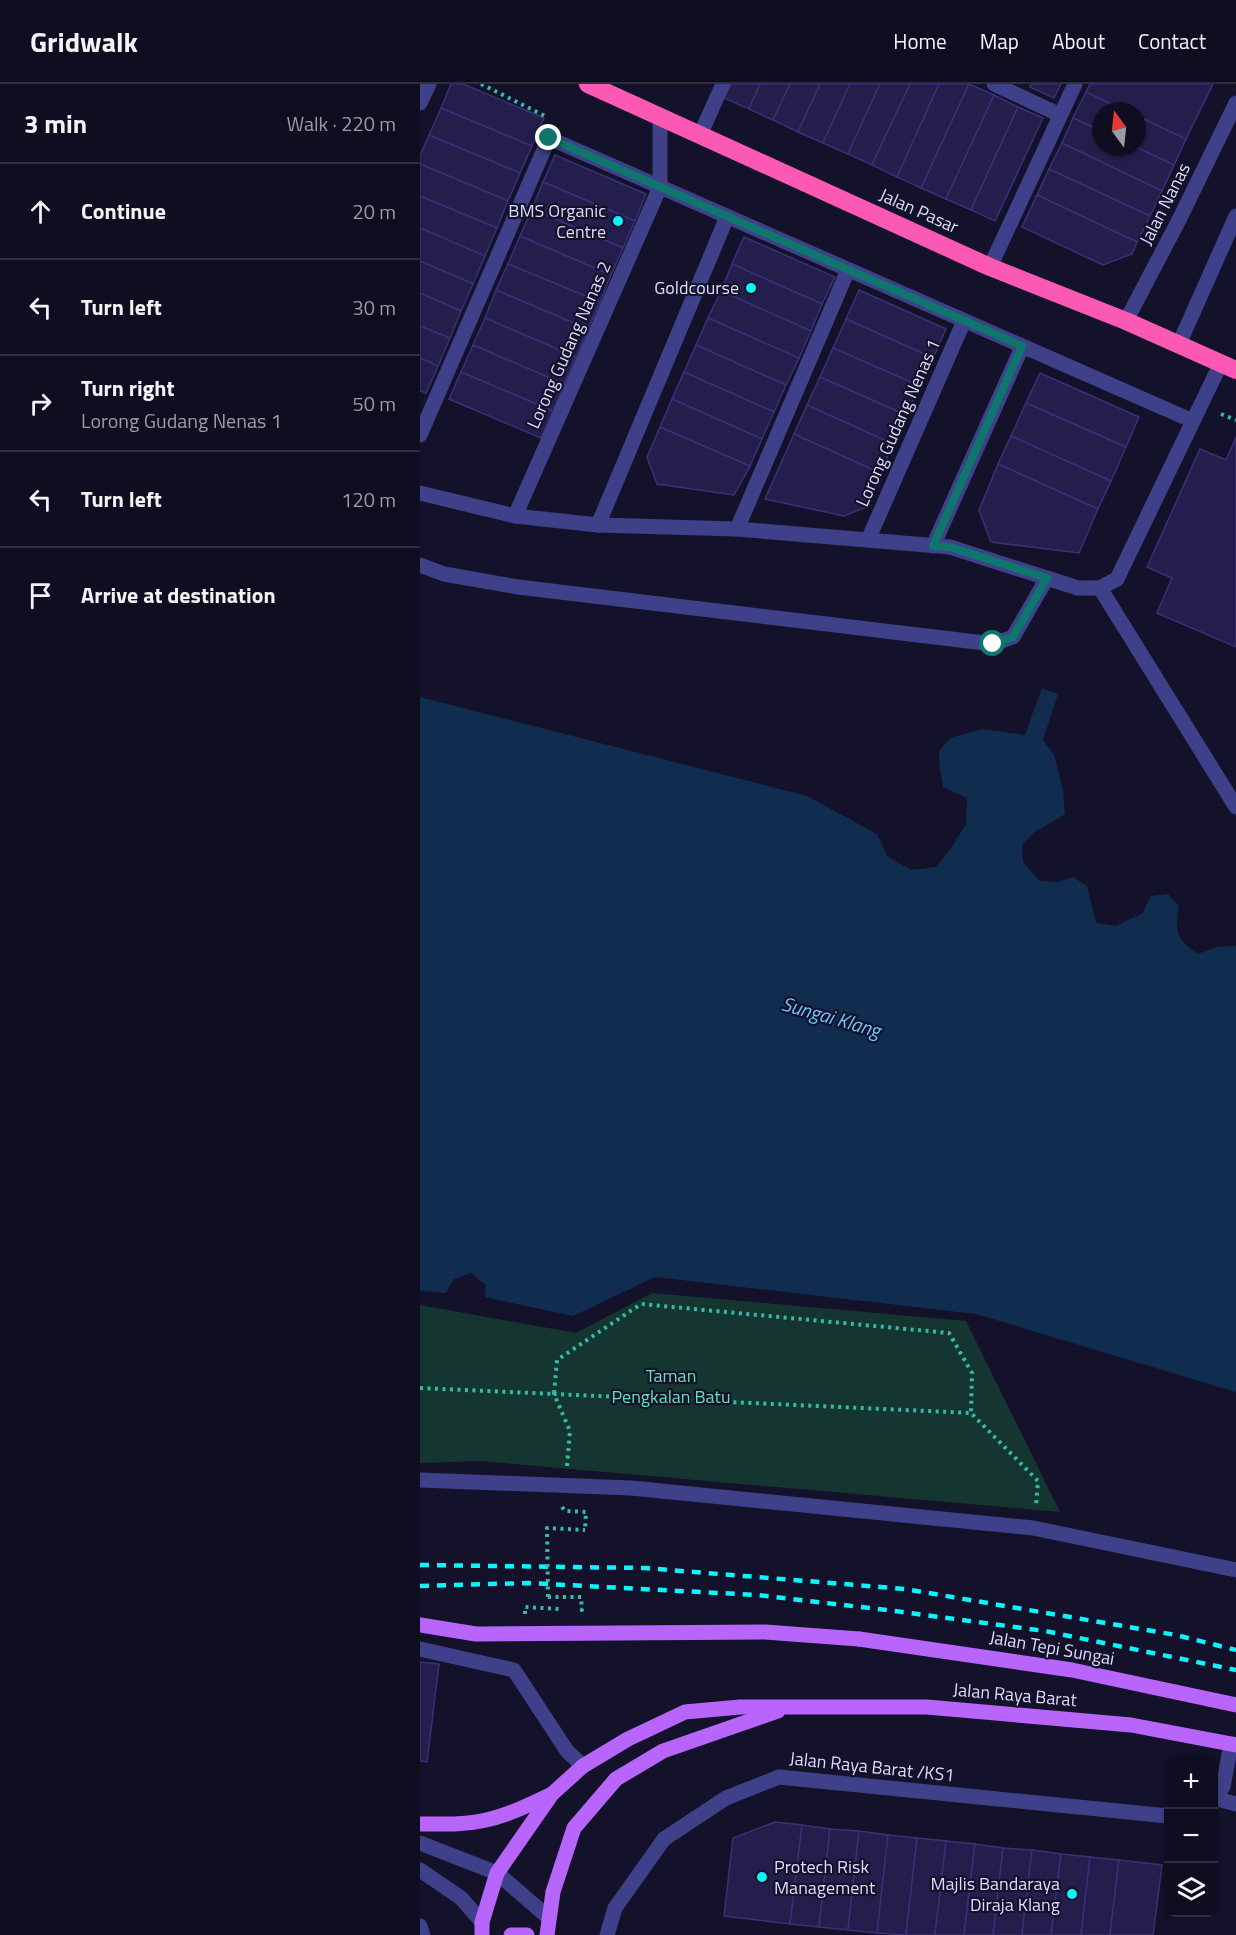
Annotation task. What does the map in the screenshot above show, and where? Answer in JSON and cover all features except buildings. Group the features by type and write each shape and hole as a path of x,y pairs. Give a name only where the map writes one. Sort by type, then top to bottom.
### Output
{"highway":[{"name":"Jalan Pasar","path":"588,84 990,267 1126,321 1228,366"}],"main road":[{"name":"Jalan Tepi Sungai","path":"420,1625 476,1634 765,1632 860,1639 1072,1670 1236,1705"},
{"name":"Jalan Raya Barat","path":"482,1929 497,1873 552,1794 583,1766 628,1738 685,1712 740,1707 938,1708 1131,1725 1234,1745"},
{"name":"Jalan Raya Barat","path":"547,1935 553,1892 574,1828 616,1779 663,1751 789,1707"},
{"path":"420,1824 486,1820 509,1813 552,1794"},
{"path":"512,1935 527,1935"}],"street":[{"path":"420,104 429,84"},
{"path":"700,135 723,84"},
{"path":"994,84 1060,115"},
{"path":"990,267 1075,84"},
{"name":"Jalan Nanas","path":"1126,321 1179,220 1236,103"},
{"name":"Lorong Gudang Nanas 2","path":"514,516 660,187 660,118"},
{"path":"420,435 549,138 1193,422"},
{"path":"598,525 727,216"},
{"path":"1179,344 1236,216"},
{"path":"737,529 848,270"},
{"name":"Lorong Gudang Nenas 1","path":"868,540 964,321"},
{"path":"933,546 1022,346"},
{"path":"420,493 514,516 598,525 737,529 950,547 1078,588 1100,588 1117,579 1193,422 1228,366"},
{"path":"420,566 444,574 518,587 993,644 1013,637 1047,578"},
{"path":"1100,588 1236,807"},
{"path":"420,1480 631,1488 1033,1528 1236,1570"},
{"path":"420,1649 514,1670 567,1751 583,1766"},
{"path":"1218,1792 1223,1787 1234,1745"},
{"name":"Jalan Raya Barat /KS1","path":"607,1935 615,1908 664,1839 726,1798 779,1777 1164,1816"},
{"path":"1218,1797 1236,1804"},
{"path":"420,1843 497,1873 549,1918"},
{"path":"420,1870 461,1898 482,1929"},
{"path":"420,1926 423,1935"}],"path":[{"path":"566,1484 570,1431 554,1394 557,1360 641,1304 949,1333 972,1373 971,1413"},
{"path":"420,1388 971,1413 1038,1481 1033,1528"},
{"path":"548,1597 547,1528 585,1530"}],"green space":[{"name":"Taman Pengkalan Batu","path":"652,1293 966,1321 1060,1512 481,1461 420,1463 420,1305 576,1333"}],"water":[{"name":"Sungai Klang","path":"1042,688 1058,694 1043,740 1054,755 1063,789 1065,814 1035,832 1022,845 1023,862 1040,881 1058,882 1073,877 1087,886 1096,923 1116,926 1143,913 1151,896 1168,894 1179,906 1177,929 1181,939 1191,949 1198,954 1216,947 1236,946 1236,1392 976,1314 655,1277 573,1316 485,1297 486,1285 471,1273 454,1279 446,1293 420,1291 420,697 807,796 877,834 888,857 911,870 936,867 966,824 967,798 943,787 939,751 950,738 981,729 1025,735"}],"railway":[{"path":"420,1565 645,1568 905,1589 1176,1635 1236,1650"},
{"path":"420,1586 528,1583 757,1595 1045,1631 1236,1670"}],"place":[{"name":"BMS Organic Centre","path":"618,221"},
{"name":"Goldcourse","path":"751,288"},
{"name":"Protech Risk Management","path":"762,1877"},
{"name":"Majlis Bandaraya Diraja Klang","path":"1072,1894"}],"route":[{"path":"549,138 1022,346 933,546 950,547 1047,578 1013,637 993,644"}]}
